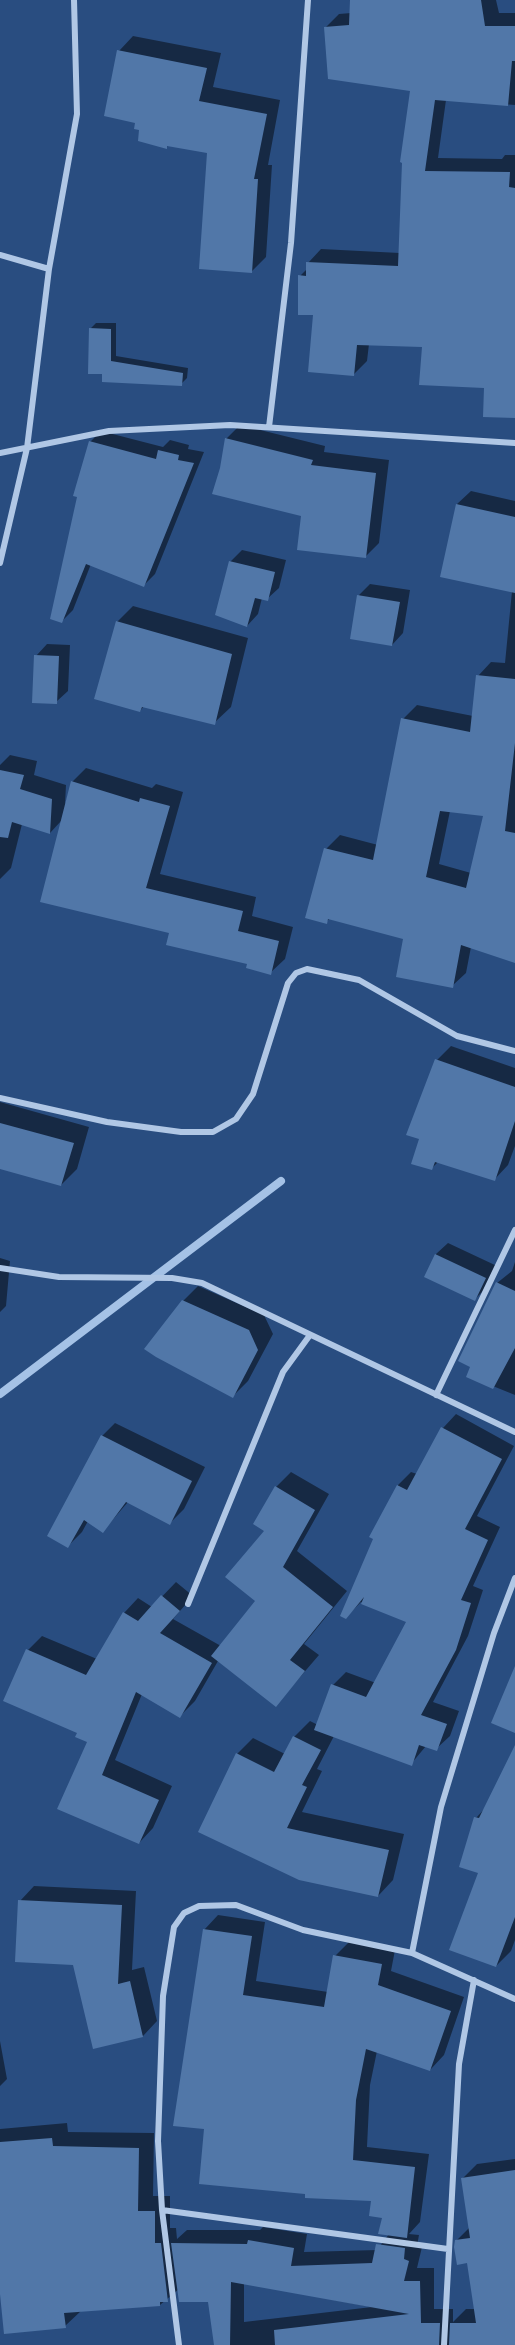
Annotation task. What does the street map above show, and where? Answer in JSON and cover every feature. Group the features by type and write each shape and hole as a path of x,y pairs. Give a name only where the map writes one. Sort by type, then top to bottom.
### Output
{"street":[{"path":"0,563 27,448 49,269 77,114 74,0"},
{"path":"269,428 291,243 308,0"},
{"path":"0,255 49,269"},
{"path":"0,453 109,431 230,425 515,443"},
{"path":"0,1098 107,1122 181,1132 213,1132 236,1119 253,1094 288,983 296,973 308,969 359,980 458,1036 515,1051"},
{"path":"436,1395 515,1230"},
{"path":"0,1269 59,1277 172,1278 202,1283 515,1432"},
{"path":"188,1604 283,1372 310,1335"},
{"path":"412,1953 441,1807 494,1633 515,1578"},
{"path":"179,2345 174,2323 162,2210 158,2141 164,1996 174,1927 184,1913 199,1906 236,1905 303,1930 412,1953 515,1999"},
{"path":"444,2345 459,2064 474,1980"},
{"path":"162,2210 448,2249"}],"building":[{"path":"350,0 481,0 485,26 515,26 515,61 512,61 508,106 435,100 425,171 510,172 509,187 515,188 515,418 483,417 484,388 419,385 422,347 357,345 354,376 308,372 313,315 298,315 298,275 306,276 306,262 398,266 402,163 400,162 410,91 328,79 324,27 349,25"},
{"path":"117,50 207,68 199,101 267,114 254,179 258,179 252,273 199,269 207,153 167,146 167,149 138,141 139,130 134,129 135,123 104,116"},
{"path":"89,328 111,329 111,361 183,373 182,386 102,382 102,374 88,374"},
{"path":"225,438 313,460 311,465 376,473 366,558 297,550 301,516 212,494 220,468"},
{"path":"89,441 156,459 158,450 179,455 178,460 194,463 144,587 86,564 62,623 50,619 77,497 73,496"},
{"path":"456,504 515,517 515,593 440,577"},
{"path":"229,561 275,572 268,601 255,598 247,627 215,615"},
{"path":"357,595 400,602 392,646 350,639"},
{"path":"116,621 232,654 215,725 142,707 140,712 94,699"},
{"path":"34,655 59,656 57,704 32,703"},
{"path":"476,675 515,679 515,743 505,831 515,833 515,963 461,945 453,988 396,977 403,939 328,919 327,924 305,918 324,848 373,860 401,718 470,732","holes":["440,811 483,816 466,888 426,877"]},
{"path":"0,770 24,775 20,789 52,799 50,834 12,822 8,838 0,837"},
{"path":"71,781 139,802 140,798 170,806 146,888 243,911 238,931 279,941 271,975 246,968 247,964 166,945 169,933 40,902"},
{"path":"435,1059 515,1087 515,1121 495,1181 435,1162 432,1170 411,1164 419,1139 406,1135"},
{"path":"0,1123 74,1143 61,1186 0,1169"},
{"path":"435,1254 486,1278 475,1301 424,1277"},
{"path":"496,1282 515,1291 515,1348 493,1389 466,1377 470,1367 458,1361"},
{"path":"182,1300 249,1330 258,1350 233,1398 144,1349"},
{"path":"441,1427 502,1459 465,1529 488,1540 461,1600 471,1603 456,1650 421,1715 447,1724 437,1751 419,1745 412,1766 314,1730 331,1684 366,1697 406,1622 361,1604 364,1597 346,1619 340,1616 373,1539 369,1537 397,1485 407,1490"},
{"path":"101,1435 192,1481 170,1525 126,1502 103,1533 84,1520 68,1548 47,1536"},
{"path":"275,1486 315,1510 283,1567 333,1607 290,1660 305,1671 276,1707 211,1656 255,1601 225,1577 264,1531 253,1524"},
{"path":"161,1595 180,1611 160,1633 212,1663 180,1718 136,1692 102,1775 159,1800 139,1844 57,1809 87,1742 75,1737 77,1733 3,1701 26,1649 86,1675 123,1612 138,1621"},
{"path":"515,1666 515,1733 491,1723"},
{"path":"293,1736 321,1750 302,1785 307,1787 287,1828 389,1850 378,1897 299,1880 198,1832 236,1753 274,1772"},
{"path":"515,1745 515,1917 496,1967 449,1950 478,1873 459,1867 474,1817 479,1818"},
{"path":"18,1900 122,1905 118,1984 130,1981 143,2037 93,2049 73,1965 15,1962"},
{"path":"203,1929 252,1936 243,1995 324,2007 333,1955 382,1964 378,1985 451,2011 430,2071 366,2049 356,2100 353,2160 415,2167 407,2238 378,2234 382,2218 369,2216 371,2201 305,2198 305,2194 199,2184 204,2129 173,2126"},
{"path":"52,2138 53,2146 139,2148 138,2211 155,2211 155,2243 161,2243 168,2302 160,2302 160,2306 64,2313 66,2328 4,2334 0,2294 0,2142"},
{"path":"515,2170 515,2345 449,2345 450,2323 476,2323 467,2263 457,2265 454,2247 455,2240 470,2238 461,2178"},
{"path":"248,2240 294,2248 291,2266 372,2263 376,2244 405,2248 404,2259 409,2261 404,2281 420,2281 421,2323 440,2323 439,2345 275,2345 274,2330 409,2314 231,2282 230,2345 214,2345 208,2302 179,2302 171,2243 247,2244"}],"waterway":[{"path":"0,1394 281,1181"}]}
